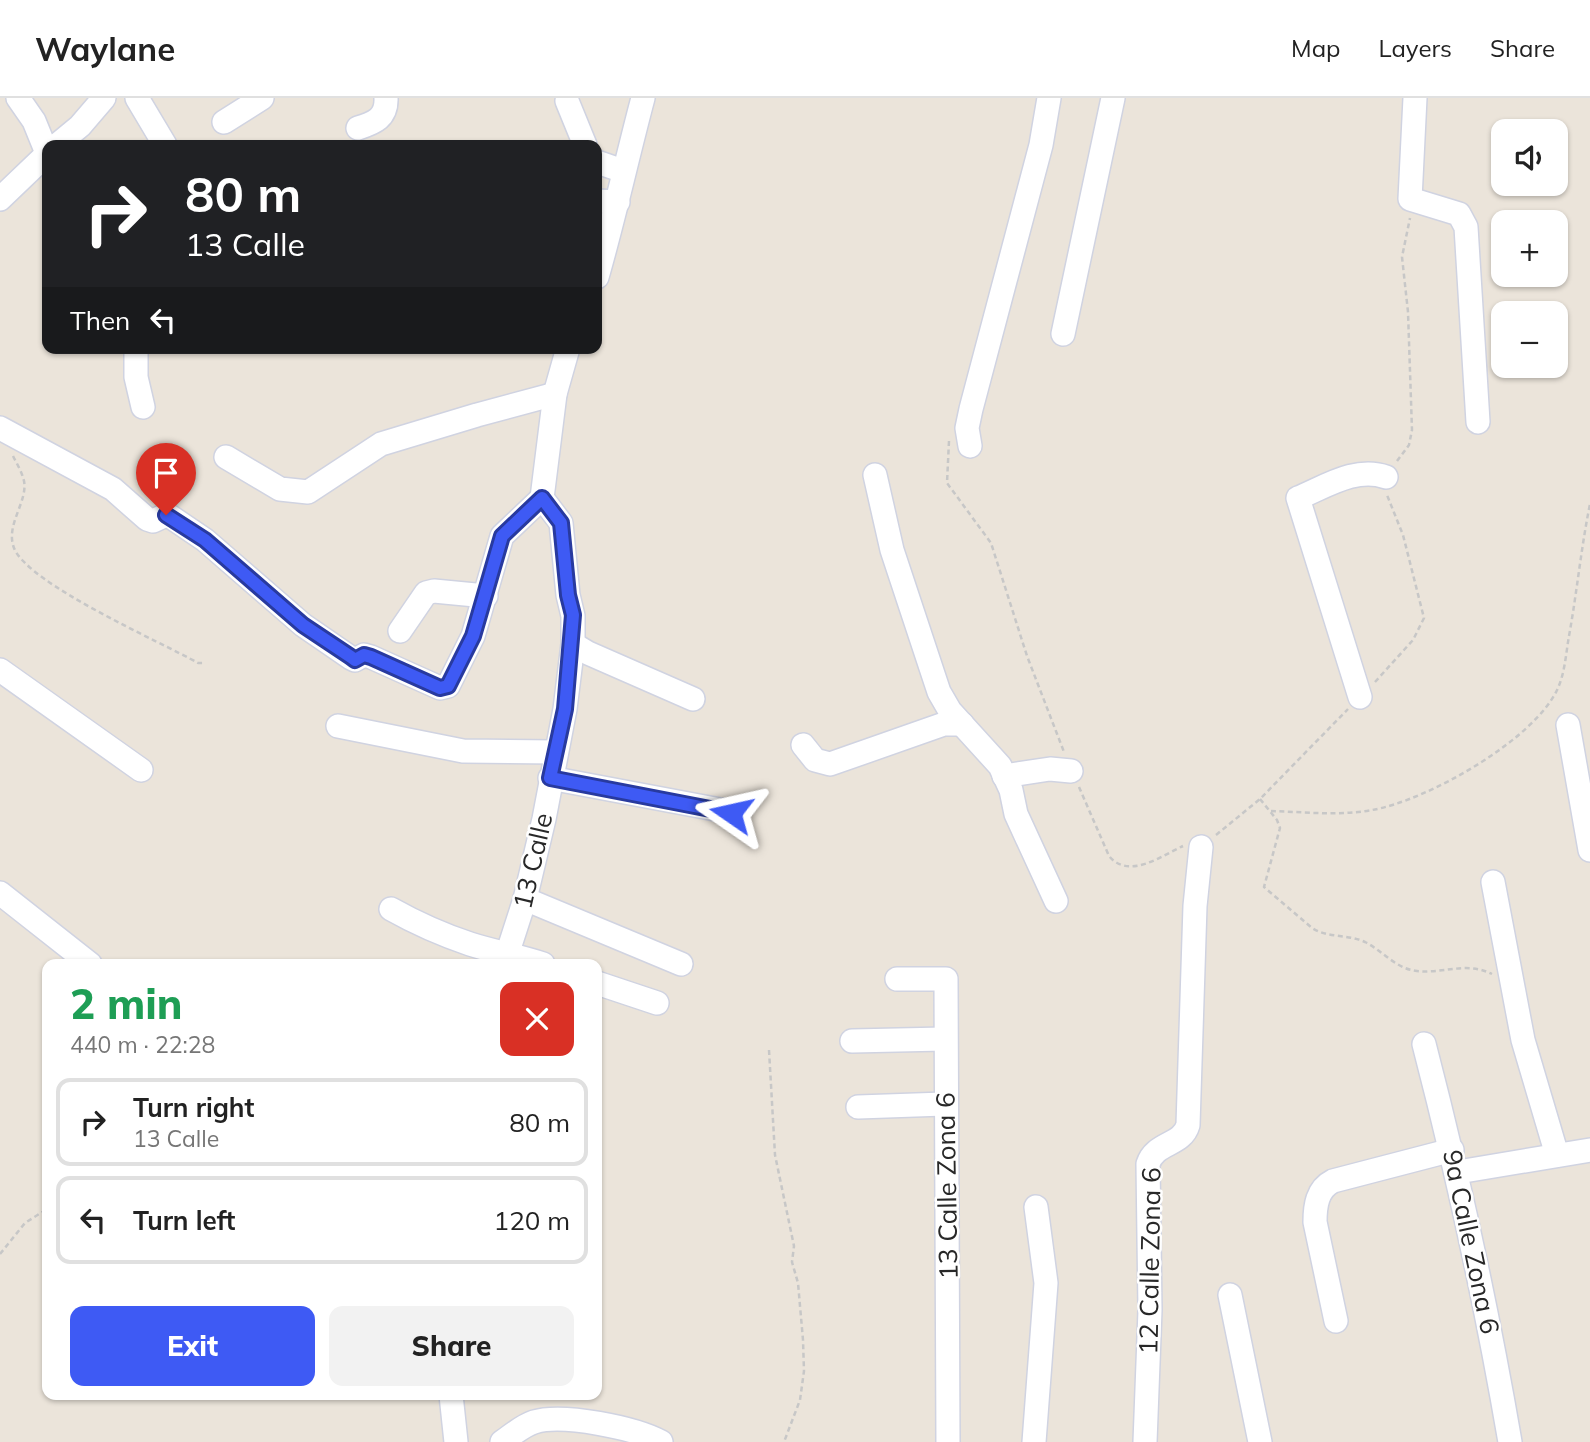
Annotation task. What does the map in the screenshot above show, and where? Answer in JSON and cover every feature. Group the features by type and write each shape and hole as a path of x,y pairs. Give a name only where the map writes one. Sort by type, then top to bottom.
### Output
{"street":[{"path":"18,98 34,121 42,141"},
{"path":"64,140 104,98"},
{"path":"137,98 162,140"},
{"path":"223,122 262,98"},
{"path":"358,128 375,122 382,116 386,98"},
{"path":"602,243 608,202 623,171 643,98"},
{"path":"970,446 967,428 971,409 1041,145 1049,98"},
{"path":"1063,334 1113,98"},
{"path":"1415,98 1410,200 1458,214 1465,221 1478,422"},
{"path":"567,101 583,140"},
{"path":"0,200 42,158"},
{"path":"602,164 623,171"},
{"path":"136,354 136,377 143,407"},
{"path":"0,428 113,489 148,519 153,521 166,515 171,517 205,540 303,625 355,660 364,655 371,657 440,688 445,687 460,664 473,636 502,536 542,498 555,394 566,354"},
{"path":"226,457 280,489 308,492 381,444 555,394"},
{"path":"1360,697 1298,498 1366,472 1386,477"},
{"path":"875,475 892,550 939,692 950,711 1000,766 1016,814 1056,901"},
{"name":"13 Calle","path":"506,958 526,899 544,820 565,709 573,644 573,615 568,595 561,523 542,498"},
{"path":"401,631 426,593 434,591 486,596"},
{"path":"573,644 693,699"},
{"path":"0,670 141,770"},
{"path":"803,745 815,760 830,764 944,724 962,724"},
{"path":"1568,725 1590,850"},
{"path":"338,726 463,751 556,752"},
{"path":"1004,776 1050,769 1071,771"},
{"path":"550,778 731,813"},
{"name":"12 Calle Zona 6","path":"1145,1442 1150,1310 1147,1169 1154,1152 1181,1137 1188,1125 1195,906 1201,848"},
{"path":"1493,882 1523,1040 1557,1155"},
{"path":"0,893 84,959"},
{"path":"526,899 681,964"},
{"path":"391,909 506,958"},
{"name":"13 Calle Zona 6","path":"897,979 946,978 944,1104 948,1244 948,1442"},
{"path":"602,984 657,1003"},
{"path":"852,1041 944,1039"},
{"name":"9a Calle Zona 6","path":"1424,1044 1455,1161 1494,1348 1510,1442"},
{"path":"858,1107 944,1104"},
{"path":"1336,1321 1315,1222 1317,1199 1322,1190 1333,1181 1455,1161 1557,1155 1590,1150"},
{"path":"1034,1442 1046,1283 1036,1207"},
{"path":"1230,1295 1260,1442"},
{"path":"452,1400 456,1442"},
{"path":"502,1442 527,1424 553,1420 628,1430 661,1442"}],"path":[{"path":"970,446 958,435 951,437 947,446 950,461 947,483 991,543 1027,656 1071,771 1109,856 1118,864 1135,866 1181,846 1201,848 1260,799 1360,697 1413,640 1424,618 1403,535 1387,496 1386,477 1409,445 1412,430 1408,312 1402,257 1410,228 1410,200"},
{"path":"11,453 24,481 14,520 13,545 19,558 52,583 132,631 198,663 205,663"},
{"path":"1271,811 1346,812 1382,808 1428,791 1490,756 1516,737 1553,698 1563,674 1590,505"},
{"path":"1260,799 1271,811 1280,828 1264,887 1316,931 1364,942 1395,963 1413,971 1466,966 1506,980 1512,979"},
{"path":"769,1050 775,1155 794,1246 792,1262 798,1283 803,1340 804,1371 800,1400 784,1442"},
{"path":"0,1254 25,1223 42,1212"}],"route":[{"path":"166,515 205,540 303,625 355,660 364,655 371,657 440,688 448,686 473,636 502,536 542,498 561,523 568,595 573,615 573,644 565,709 550,778 731,813"}]}
